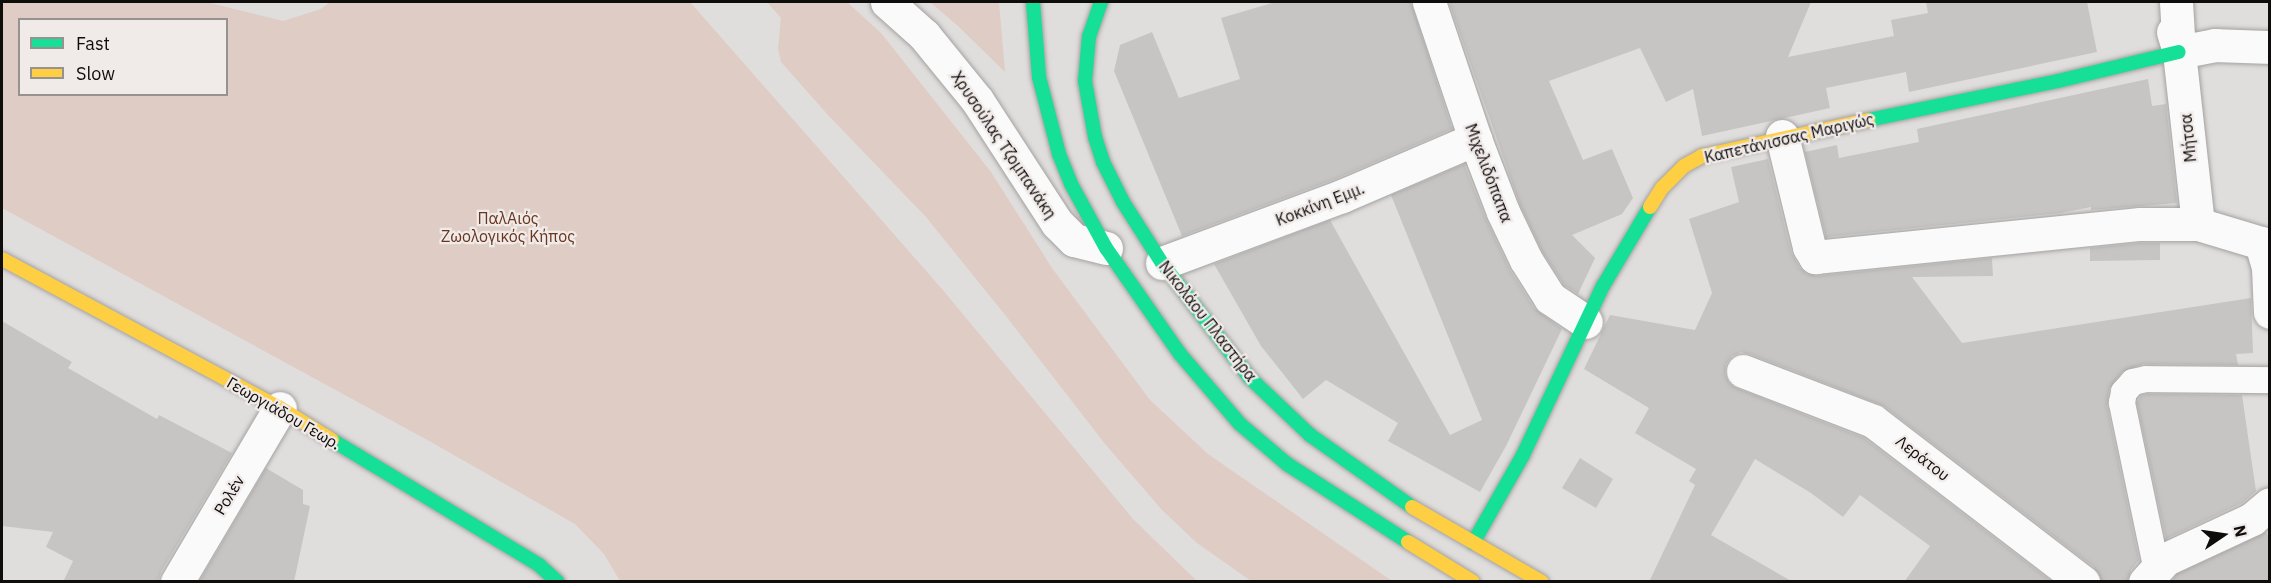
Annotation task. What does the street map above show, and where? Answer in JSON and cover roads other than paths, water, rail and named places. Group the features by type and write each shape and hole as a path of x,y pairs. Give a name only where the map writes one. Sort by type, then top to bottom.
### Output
{"street":[{"name":"Χρυσούλας Τζομπανάκη","path":"887,2 924,35 963,81 1057,223 1074,240 1106,248"},
{"path":"1033,2 1039,77 1059,154 1071,184 1106,248 1186,362 1252,436 1330,494 1473,582"},
{"name":"Νικολάου Πλαστήρα","path":"1101,2 1089,36 1085,81 1089,117 1103,162 1123,202 1162,263 1250,378 1310,435 1367,478 1542,582"},
{"name":"Μιχελιδόπαπα","path":"1429,2 1475,139 1503,212 1539,283 1558,304 1586,322"},
{"path":"2163,2 2179,52"},
{"path":"2176,2 2179,52"},
{"path":"2179,52 2215,45 2270,47"},
{"name":"Καπετάνισσας Μαριγώς","path":"1473,543 1523,455 1586,322 1630,237 1662,188 1677,171 1702,156 1782,136 2058,81 2179,52"},
{"name":"Μήτσα","path":"2179,52 2198,224"},
{"path":"1782,136 1809,247 1815,257 2140,224 2198,224 2260,243 2268,267 2270,312"},
{"name":"Κοκκίνη Εμμ.","path":"1162,263 1342,196 1475,139"},
{"name":"Γεωργιάδου Γεωρ.","path":"2,259 280,408 539,565 558,582"},
{"name":"Λεράτου","path":"1743,371 1858,413 1873,421 2083,582"},
{"name":"Ρολέν","path":"177,582 280,408"},
{"path":"2151,574 2184,549 2252,519 2270,504"}],"lane":[{"path":"2151,574 2122,403 2124,392 2133,382 2146,379 2270,380"}],"park label":[{"name":"ΠαλΑιός Ζωολογικός Κήπος","path":"508,227"}]}
